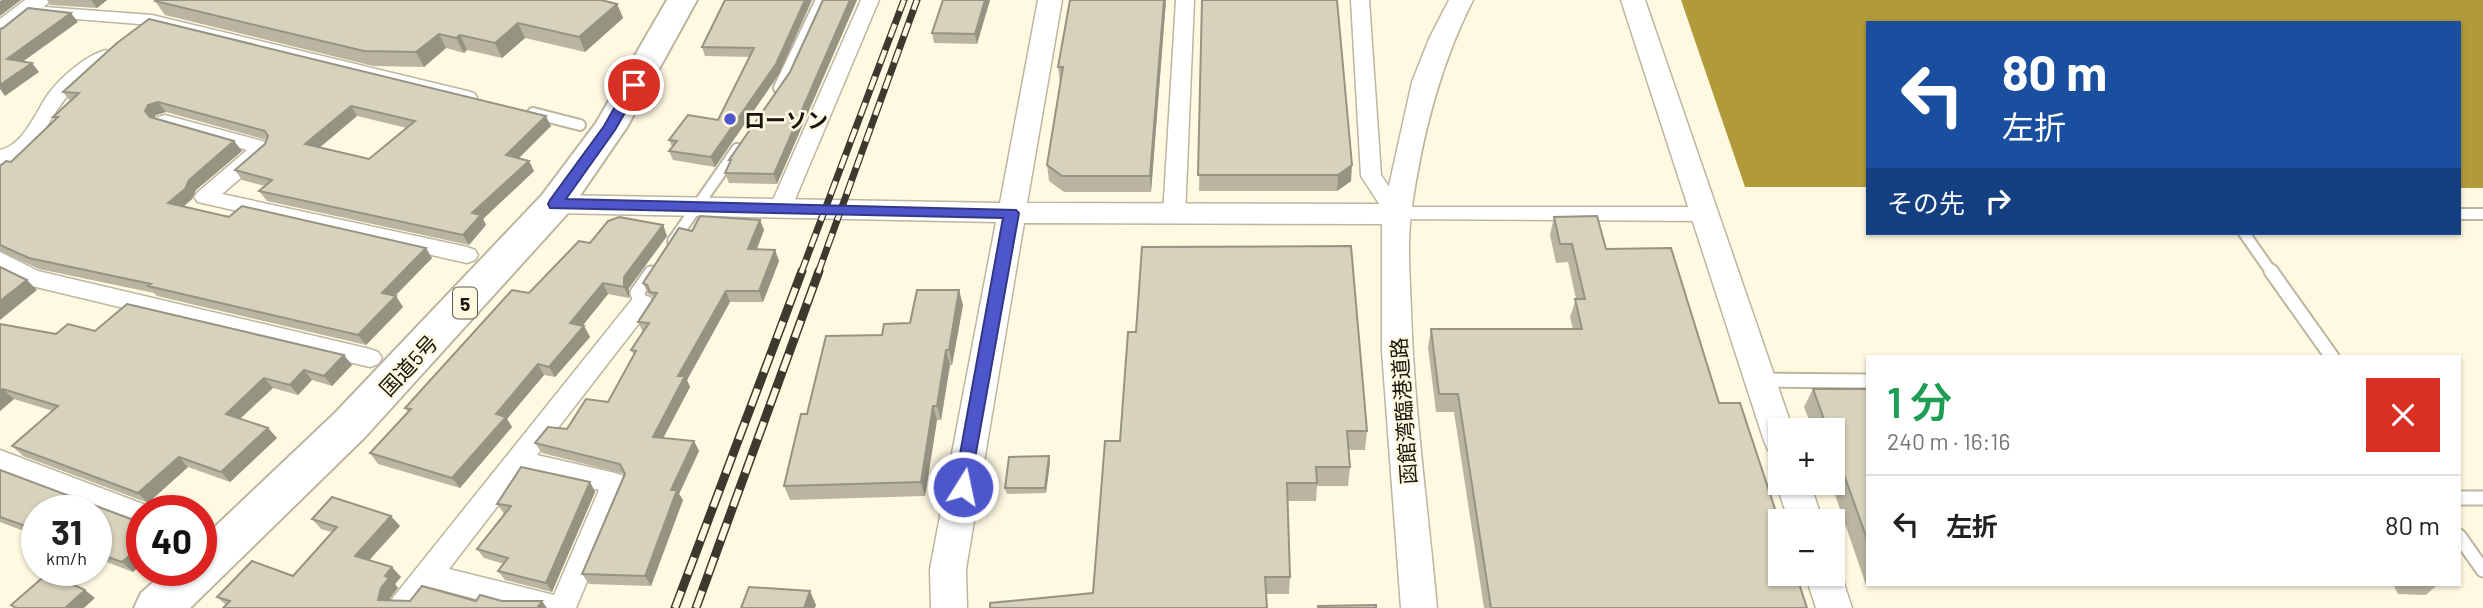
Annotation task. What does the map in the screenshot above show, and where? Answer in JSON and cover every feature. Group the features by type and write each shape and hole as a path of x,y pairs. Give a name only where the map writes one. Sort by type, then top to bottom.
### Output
{"highway":[{"name":"国道5号","path":"217,554 350,425 555,204 610,127 682,0"},
{"name":"国道5号","path":"157,608 182,586"}],"street":[{"path":"780,209 870,0"},
{"path":"949,608 948,569 1050,0"},
{"path":"1174,215 1185,0"},
{"path":"1360,0 1371,176 1397,214"},
{"name":"函館湾臨港道路","path":"1419,608 1397,351 1395,240 1397,214 1425,82 1441,39 1461,0"},
{"path":"1633,0 1772,418"},
{"path":"0,30 42,6 152,20 473,98"},
{"path":"0,157 7,158 20,150 61,90 152,20"},
{"path":"165,121 263,148 205,197 467,256"},
{"path":"555,204 1174,215 1703,214"},
{"path":"0,260 32,278 370,358"},
{"path":"402,608 642,303"},
{"path":"0,460 126,509"},
{"path":"429,575 559,608 615,483 517,461"},
{"path":"1827,586 1834,608"}],"lane":[{"path":"771,99 786,78 821,0"},
{"path":"517,109 580,125"},
{"path":"642,303 637,293 741,142"},
{"path":"2461,214 2483,214"},
{"path":"2245,235 2331,355"},
{"path":"1760,380 1866,381"},
{"path":"2461,498 2483,498"},
{"path":"2461,539 2483,570"}],"shaded area":[{"path":"1681,0 2483,0 2483,188 2461,188 2461,21 1866,21 1866,187 1745,187"}],"building":[{"path":"156,0 601,0 617,4 579,37 518,23 495,43 460,35 456,38 439,34 416,52 364,51"},
{"path":"725,0 805,0 776,64 711,157 669,151 677,141 669,140 688,115 718,120 754,48 702,47"},
{"path":"823,0 850,0 774,174 725,173 729,160 790,72"},
{"path":"943,0 985,0 975,34 932,33"},
{"path":"1070,0 1164,0 1150,176 1062,176 1047,165 1063,67 1058,67"},
{"path":"1202,0 1337,0 1352,165 1338,175 1198,175"},
{"path":"28,8 71,13 7,59 32,63 0,85 0,29"},
{"path":"149,19 546,116 506,155 529,161 472,213 481,215 463,235 259,191 272,180 235,170 265,144 268,136 265,131 158,102 148,105 145,111 150,117 234,141 189,180 185,189 168,203 229,217 242,206 426,248 382,293 396,296 358,335 148,286 151,284 29,258 0,245 0,166 6,161 11,162 58,117 53,117 79,93 63,92 117,43","holes":["351,106 415,121 369,159 305,144"]},
{"path":"700,216 760,220 748,249 775,250 759,291 726,291 678,376 685,376 653,437 694,441 671,490 677,490 645,576 582,574 625,474 620,464 535,443 548,427 567,429 586,399 608,402 636,351 631,350 649,323 638,322 657,293 650,292 643,283 679,228 692,231"},
{"path":"1597,216 1606,249 1671,248 1719,403 1740,403 1768,488 1768,495 1770,495 1775,509 1768,509 1768,586 1800,586 1807,608 1491,608 1458,394 1439,394 1431,329 1582,329 1575,299 1585,299 1572,244 1560,244 1554,217"},
{"path":"619,217 663,225 624,277 624,287 603,283 570,323 584,326 549,367 538,364 496,414 506,417 452,478 370,453 411,409 405,408 512,290 529,293 579,241 590,243 608,221"},
{"path":"1351,246 1367,431 1347,431 1350,467 1316,467 1317,483 1287,483 1290,577 1265,577 1267,608 990,608 990,603 1093,593 1105,441 1120,441 1128,332 1136,332 1142,247"},
{"path":"0,267 27,280 0,301"},
{"path":"917,290 959,290 937,406 933,406 921,482 784,486 801,414 807,414 826,336 882,335 884,324 910,323"},
{"path":"127,304 344,355 324,376 304,370 290,385 264,378 226,414 268,428 221,472 179,457 138,493 12,446 58,406 3,389 0,391 0,324 56,334 68,324 95,331"},
{"path":"1813,389 1866,389 1866,536 1845,477 1845,418 1824,418"},
{"path":"1049,456 1045,488 1005,488 1009,457"},
{"path":"521,467 590,482 546,583 498,571 508,558 477,549 511,506 497,504"},
{"path":"0,470 67,495 21,495 21,524 0,517"},
{"path":"332,497 391,516 355,556 392,567 385,576 389,578 381,588 378,600 410,601 422,586 476,601 480,595 502,601 542,601 537,608 223,608 230,601 217,597 252,561 293,576 337,527 312,519"},
{"path":"112,512 126,517 126,559 122,562 112,559"},
{"path":"33,586 76,586 85,590 65,608 16,608 11,605"},
{"path":"749,587 810,591 804,608 741,608"},
{"path":"1376,605 1376,608 1318,608 1318,606"}],"railway":[{"path":"801,273 904,0"},
{"path":"818,273 917,0"},
{"path":"675,608 802,271"},
{"path":"696,608 819,271"}],"place":[{"name":"ローソン","path":"730,119"}],"route":[{"path":"634,85 610,127 555,204 1011,213 963,487"}]}
